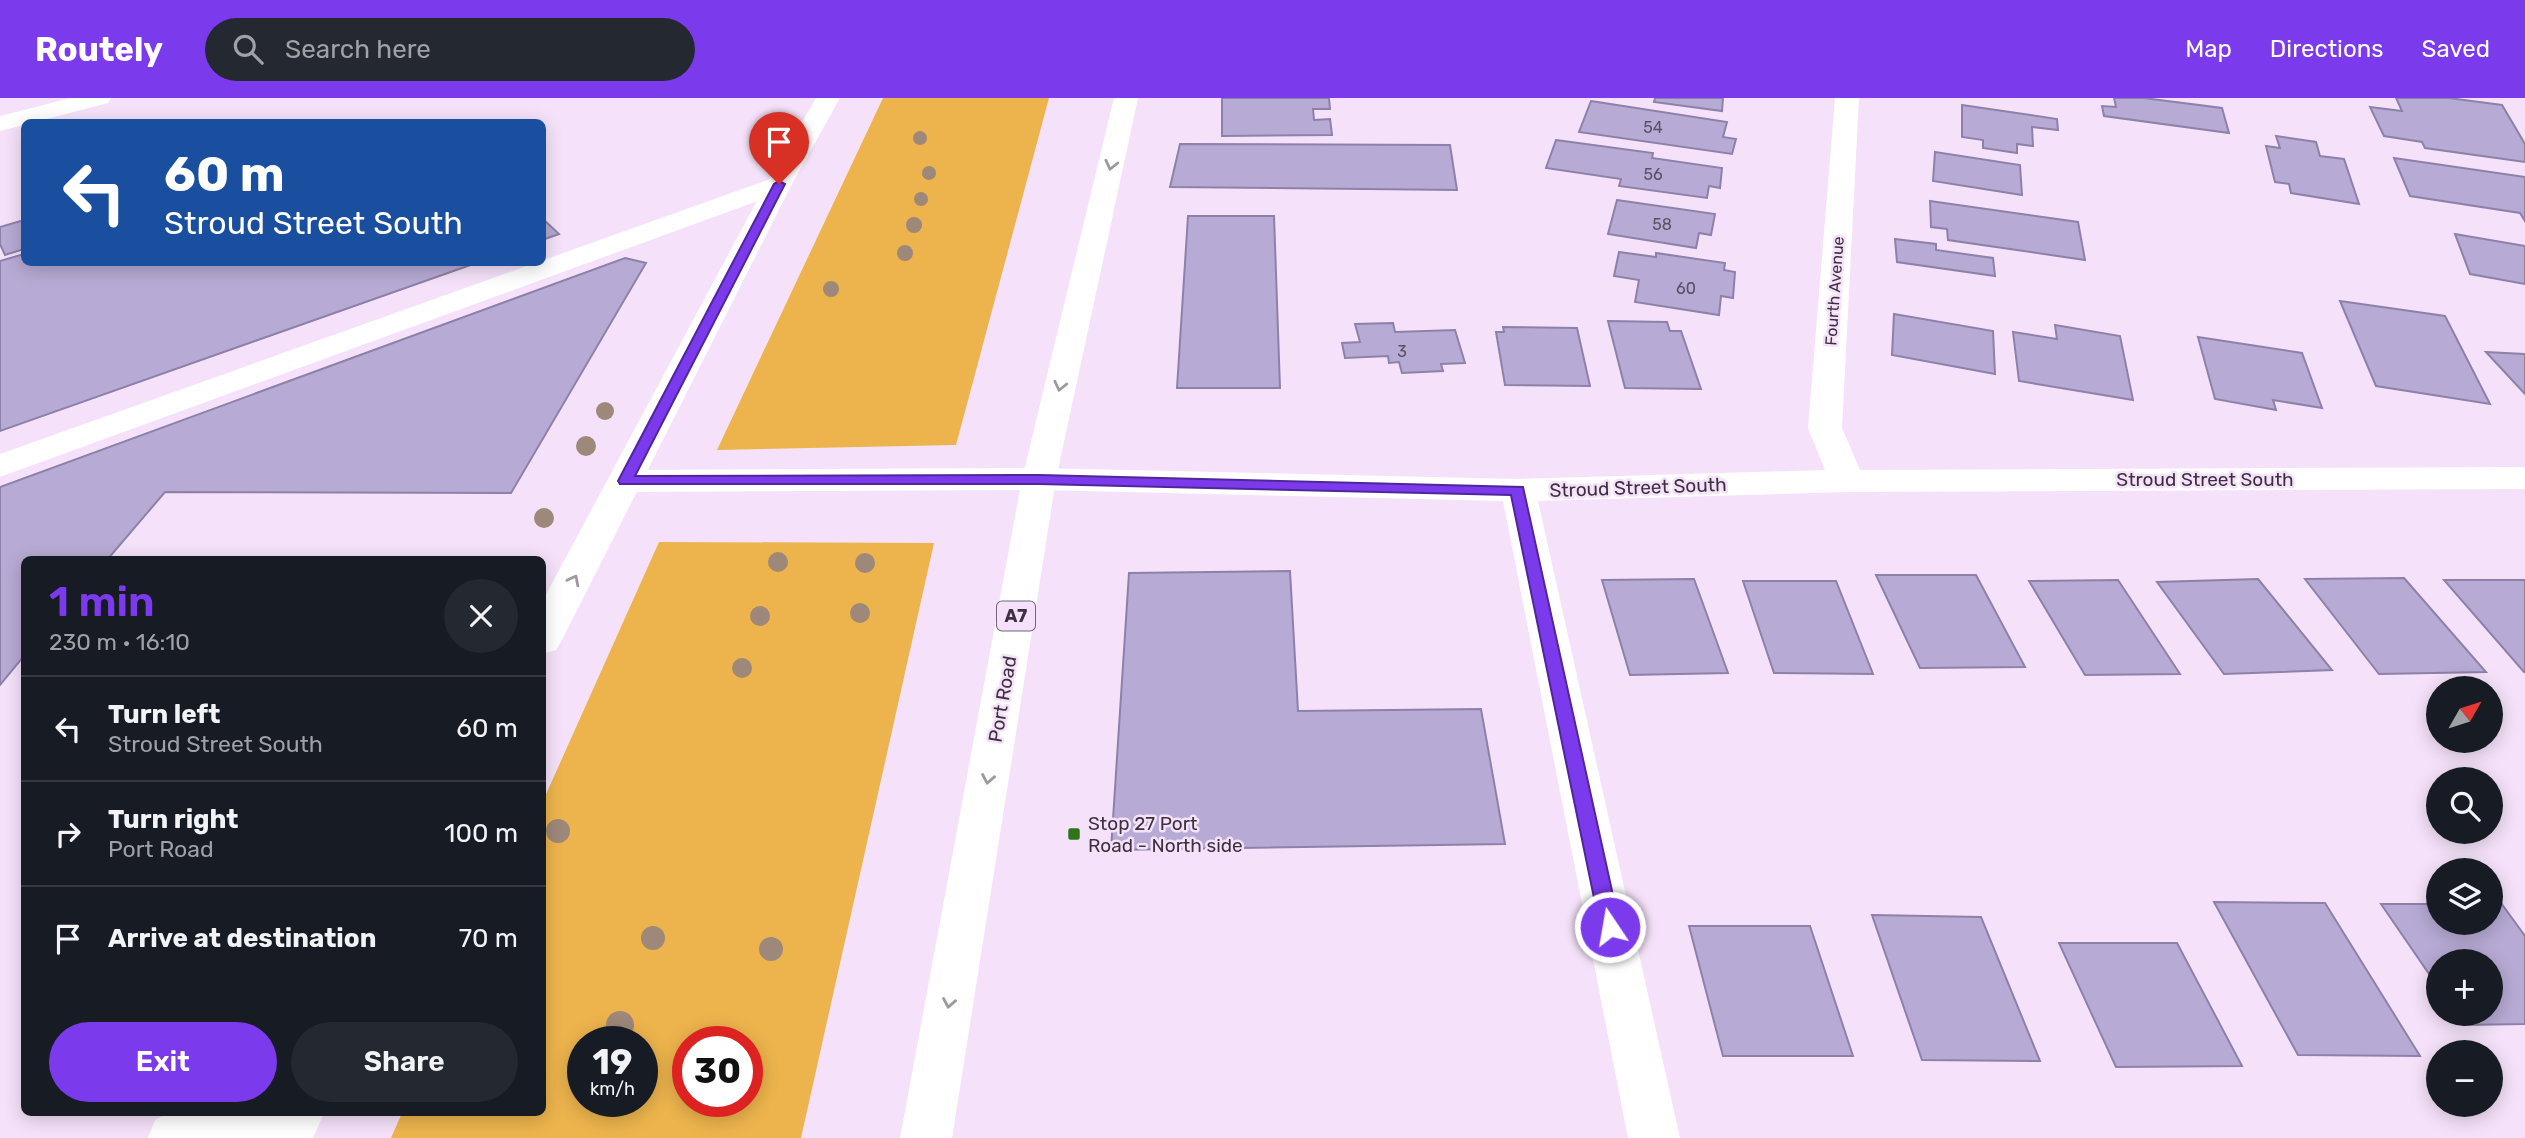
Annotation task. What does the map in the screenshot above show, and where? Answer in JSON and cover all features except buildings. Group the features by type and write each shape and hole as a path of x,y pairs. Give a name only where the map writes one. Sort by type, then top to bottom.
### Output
{"main road":[{"path":"0,124 99,98"},
{"path":"546,632 779,184 828,98"},
{"name":"Port Road","path":"926,1138 1039,479 1126,98"},
{"name":"Fourth Avenue","path":"1847,98 1825,428 1847,481"},
{"path":"0,466 779,184"},
{"name":"Stroud Street South","path":"625,481 1039,479 1518,490 1847,481 2525,478"},
{"path":"1518,490 1654,1138"},
{"path":"174,1138 194,1127 266,1116"},
{"path":"285,1138 296,1116"}],"shaded area":[{"path":"883,98 1049,98 956,445 717,450"},
{"path":"659,542 934,543 801,1138 391,1138 401,1116 546,1116 546,794"}],"place":[{"name":"Stop 27 Port Road - North side","path":"1074,834"}],"route":[{"path":"779,184 625,481 1039,479 1518,490 1610,927"}]}
